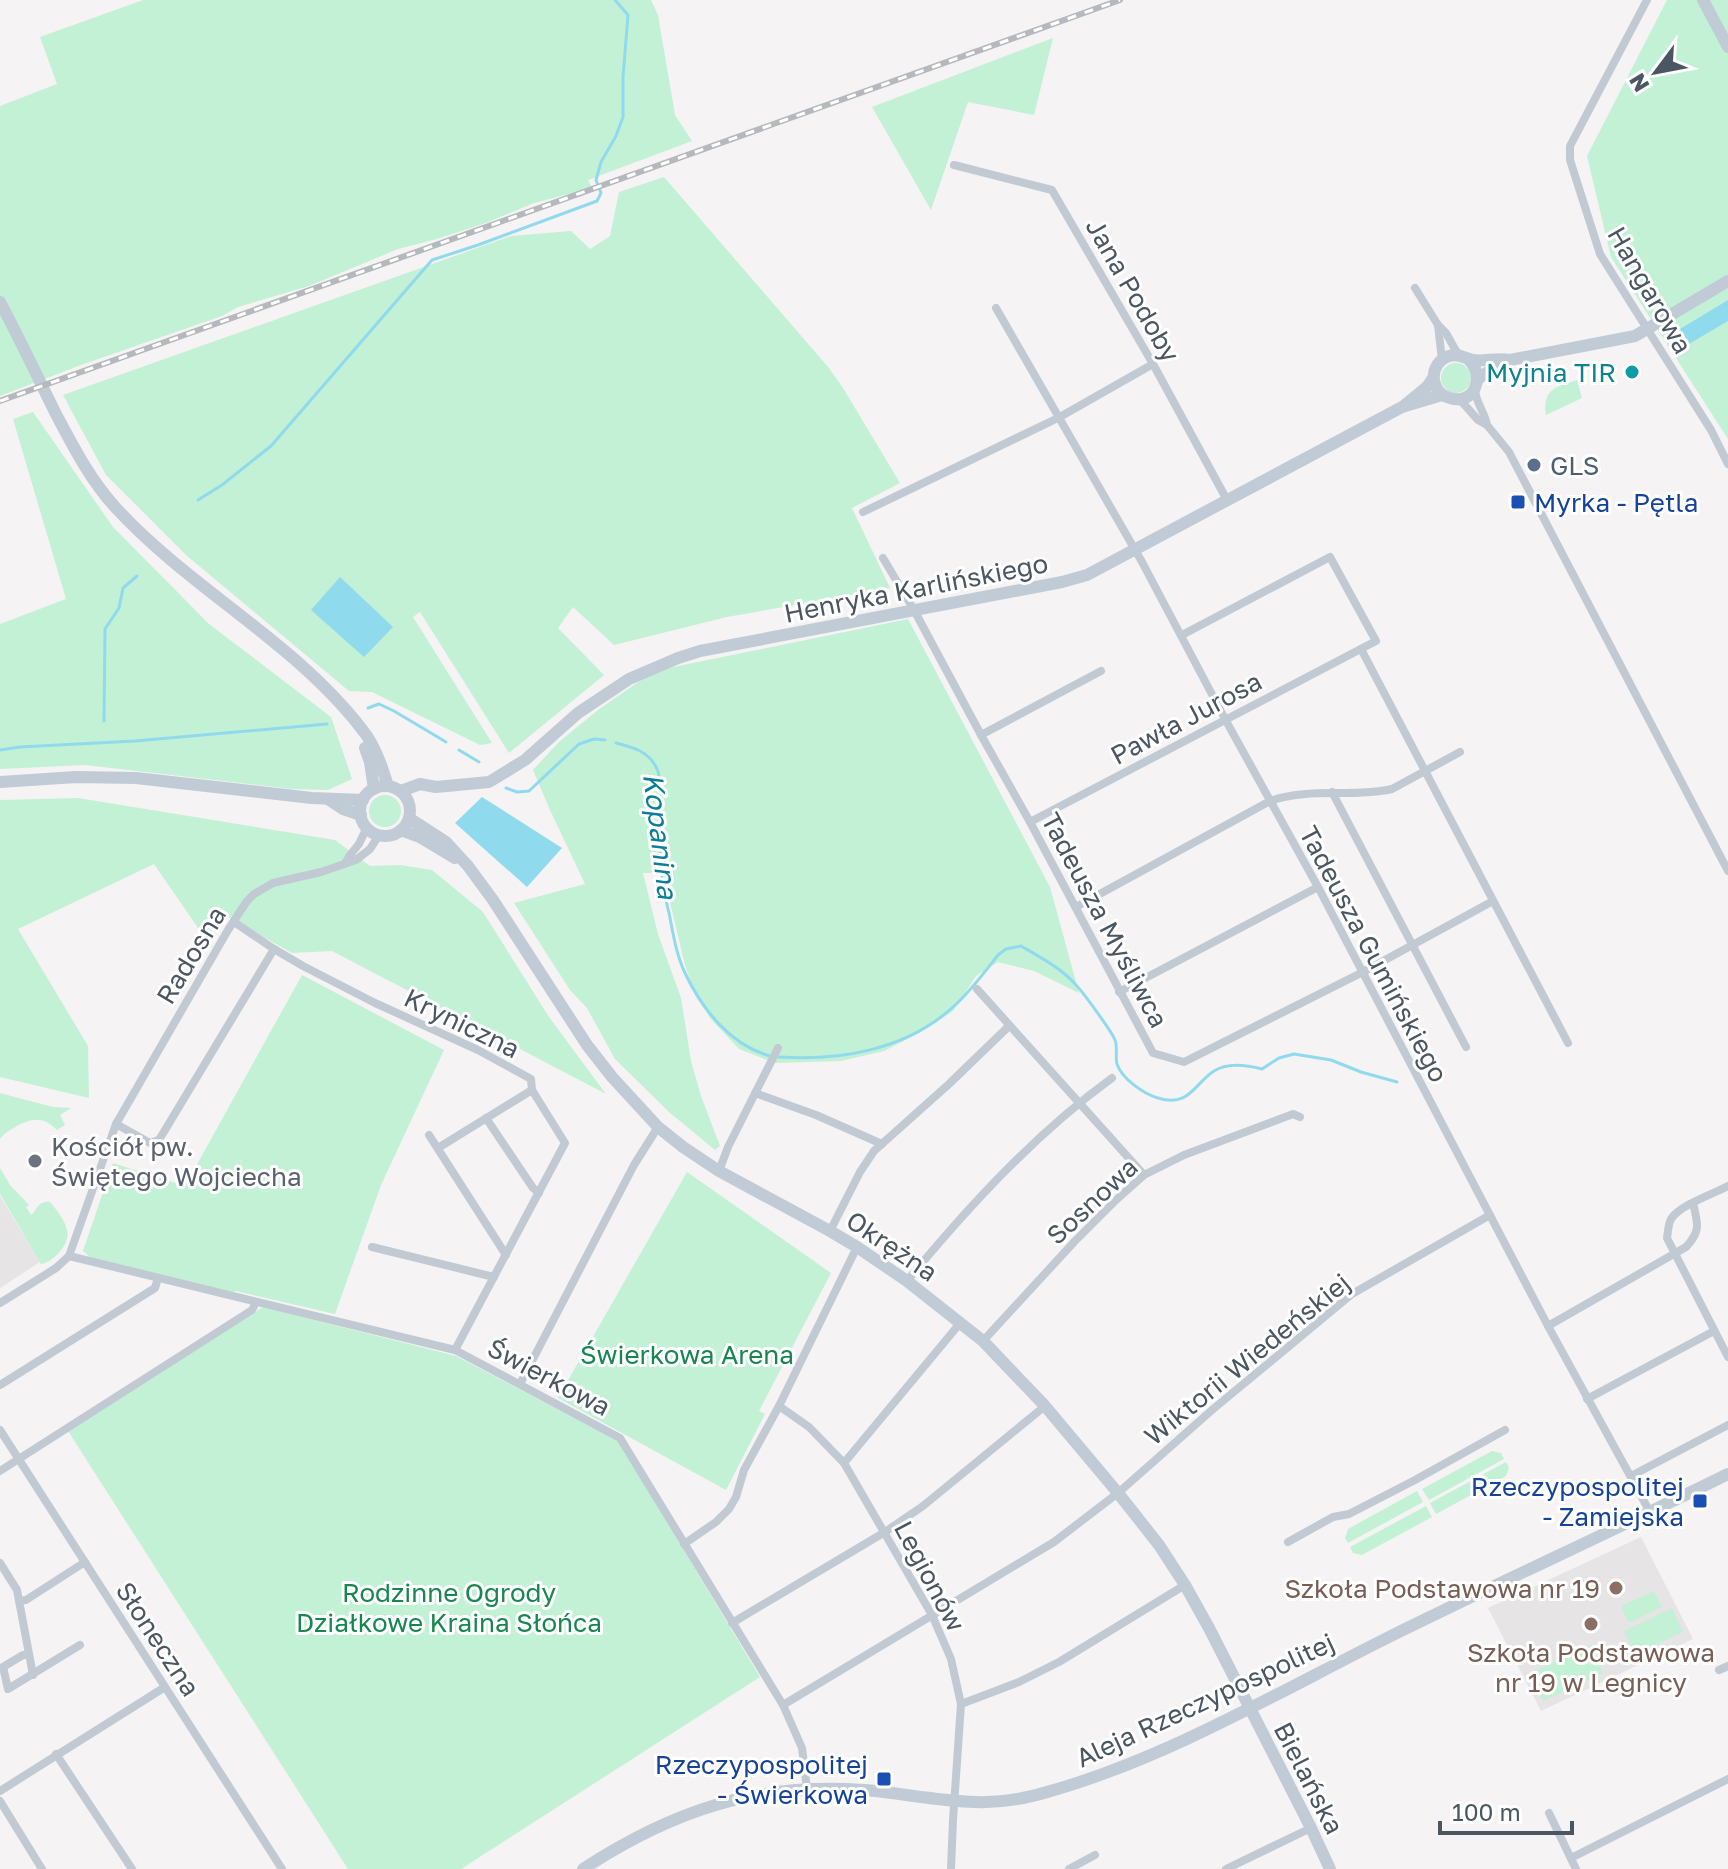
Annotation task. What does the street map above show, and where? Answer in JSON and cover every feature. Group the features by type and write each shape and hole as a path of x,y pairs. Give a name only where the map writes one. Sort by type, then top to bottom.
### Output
{"street":[{"name":"Hangarowa","path":"1647,0 1569,152 1600,254 1711,430 1728,464"},
{"path":"1703,0 1728,47"},
{"name":"Jana Podoby","path":"954,165 1052,190 1153,364 1227,500"},
{"path":"1457,399 1467,396 1487,371 1510,360 1628,338 1647,330 1728,281"},
{"path":"1415,288 1456,351 1476,369 1477,401 1487,425"},
{"path":"0,302 76,452 114,506 151,543 331,692 368,738 395,789 409,803 409,818 401,830 379,835 367,827 361,815 363,800 374,789 395,789"},
{"name":"Tadeusza Gumińskiego","path":"996,308 1182,635 1548,1326 1650,1512"},
{"path":"1438,325 1442,360"},
{"path":"1510,360 1449,356 1435,369 1435,386 1442,395 1457,399 1468,408 1498,436 1509,452 1728,871"},
{"path":"863,512 1058,418 1153,364"},
{"name":"Henryka Karlińskiego","path":"1402,407 1427,387 1433,378"},
{"name":"Henryka Karlińskiego","path":"395,789 420,784 436,787 489,782 525,760 592,703 629,679 700,651 1087,575 1402,407 1442,395"},
{"path":"1182,635 1330,557 1376,641 1361,649 1568,1043"},
{"name":"Tadeusza Myśliwca","path":"883,558 1030,822 1153,1053 1184,1062 1413,946 1493,901"},
{"name":"Pawła Jurosa","path":"1030,822 1361,649"},
{"path":"981,735 1101,671"},
{"path":"355,723 368,754 374,789"},
{"path":"1076,907 1270,801 1332,792 1392,789 1460,752"},
{"path":"0,782 76,777 136,778 363,800"},
{"name":"Henryka Karlińskiego","path":"409,803 436,787"},
{"path":"1332,792 1466,1047"},
{"path":"328,799 343,809 361,815"},
{"name":"Okrężna","path":"409,818 446,842 468,866 587,1045 658,1127 719,1171 830,1231 907,1281 983,1341 1045,1406 1159,1545 1185,1585 1249,1708"},
{"path":"346,862 362,840 367,827"},
{"name":"Okrężna","path":"401,830 420,837 468,866"},
{"name":"Radosna","path":"69,1256 116,1124 247,901 273,883 356,860 379,835"},
{"path":"1119,992 1318,887"},
{"name":"Kryniczna","path":"234,922 274,949 375,1003 478,1050 531,1079 532,1090 565,1143 455,1350"},
{"path":"116,1124 150,1143 159,1140 274,949"},
{"path":"977,989 1144,1175"},
{"path":"830,1231 874,1151 1009,1026"},
{"path":"719,1171 778,1048"},
{"path":"907,1281 1008,1168 1078,1102 1112,1078"},
{"path":"438,1148 532,1090"},
{"path":"755,1093 882,1144"},
{"name":"Sosnowa","path":"983,1341 1075,1241 1144,1175 1184,1155 1293,1114 1300,1117"},
{"path":"486,1118 539,1193"},
{"path":"520,1384 632,1169 658,1127"},
{"path":"429,1135 506,1255"},
{"path":"1728,1186 1683,1208 1672,1217 1667,1238 1728,1357"},
{"path":"1548,1326 1686,1247 1695,1238 1698,1224 1693,1203"},
{"name":"Wiktorii Wiedeńskiej","path":"783,1705 1054,1542 1118,1493 1352,1294 1490,1215"},
{"path":"372,1247 494,1277"},
{"path":"684,1544 716,1522 736,1497 744,1470 857,1247"},
{"path":"0,1303 56,1268 69,1256"},
{"name":"Świerkowa","path":"69,1256 455,1350 620,1438 783,1705 802,1748 807,1789"},
{"path":"0,1385 155,1288 158,1278"},
{"path":"0,1471 252,1310 256,1302"},
{"path":"844,1463 961,1322"},
{"path":"1587,1399 1714,1331"},
{"name":"Legionów","path":"779,1406 809,1427 844,1463 932,1615 951,1659 961,1704 951,1869"},
{"path":"732,1623 923,1506 1045,1406"},
{"path":"1631,1476 1728,1425"},
{"name":"Słoneczna","path":"0,1430 282,1869"},
{"path":"1288,1542 1333,1517 1349,1514 1415,1480 1505,1430"},
{"name":"Aleja Rzeczypospolitej","path":"583,1869 650,1829 697,1810 747,1797 807,1789 867,1790 955,1801 1000,1801 1037,1795 1078,1783 1147,1756 1249,1708 1728,1474"},
{"path":"19,1601 26,1600 85,1562"},
{"path":"0,1563 14,1583 33,1675"},
{"path":"961,1704 1019,1682 1059,1662 1185,1585"},
{"path":"29,1655 23,1655 3,1667 8,1689 80,1645"},
{"path":"0,1791 165,1687"},
{"name":"Bielańska","path":"1249,1708 1330,1869"},
{"path":"56,1754 132,1869"},
{"path":"1571,1858 1728,1779"},
{"path":"0,1801 42,1869"},
{"path":"1549,1813 1576,1869"},
{"path":"1226,1869 1311,1828"},
{"path":"1069,1869 1095,1855"}],"shaded area":[{"path":"0,1196 40,1262 0,1288"},
{"name":"Szkoła Podstawowa nr 19 w Legnicy","path":"1641,1537 1693,1639 1541,1711 1488,1608"}],"green space":[{"path":"143,0 651,0 658,15 675,115 692,141 588,180 592,188 534,203 483,224 398,249 309,286 238,307 222,316 0,396 0,106 57,84 40,37"},
{"path":"1667,0 1728,0 1728,439 1611,257 1587,156"},
{"path":"1053,38 1034,115 968,102 931,210 872,107"},
{"path":"664,177 829,368 900,483 852,508 890,588 727,617 614,645 573,607 558,628 604,675 509,753 420,612 413,617 492,743 480,745 372,692 349,691 186,555 106,475 63,395 511,236 571,231 590,249 610,236 619,192"},
{"path":"1456,363 1467,367 1471,378 1467,389 1456,393 1445,389 1441,378 1445,367"},
{"path":"1577,380 1582,398 1546,415 1546,400 1552,390"},
{"path":"33,412 113,527 209,624 331,717 352,779 328,790 292,789 85,765 0,769 0,624 66,599 13,419"},
{"path":"908,619 1050,887 1079,993 1034,971 998,962 976,976 953,1011 884,1051 841,1061 775,1063 739,1049 710,1018 694,991 685,965 663,873 643,873 658,934 681,998 691,1061 720,1146 715,1150 669,1112 615,1059 587,1008 570,990 514,903 585,884 533,770 560,741 654,671"},
{"path":"385,795 396,800 401,811 396,822 385,827 374,822 369,811 374,800"},
{"path":"78,798 335,840 370,866 400,865 432,870 483,912 549,1017 606,1094 332,951 292,953 221,913 207,941 154,864 18,929 88,1046 89,1098 0,1077 0,800"},
{"path":"302,975 444,1050 381,1185 335,1314 92,1259 83,1251 113,1163 185,1186"},
{"path":"0,1093 53,1107 71,1108 60,1115 65,1125 57,1130 47,1122 32,1120 15,1127 0,1139"},
{"path":"0,1168 10,1185 29,1205 26,1207 31,1215 40,1204 50,1202 64,1222 68,1235 66,1241 51,1260 41,1264 0,1194"},
{"name":"Świerkowa Arena","path":"687,1172 831,1273 759,1411 765,1414 726,1490 558,1398"},
{"name":"Rodzinne Ogrody Działkowe Kraina Słońca","path":"263,1307 456,1356 618,1441 760,1677 461,1869 348,1869 68,1431"},
{"path":"1492,1451 1501,1453 1504,1459 1429,1500 1422,1489"},
{"path":"1506,1462 1509,1467 1506,1476 1436,1514 1430,1503"},
{"path":"1417,1491 1423,1502 1348,1543 1345,1538 1348,1529"},
{"path":"1426,1506 1432,1517 1362,1555 1353,1553 1350,1547"},
{"path":"1654,1591 1662,1607 1629,1623 1621,1606"},
{"path":"1672,1608 1683,1632 1635,1654 1624,1631"},
{"path":"1591,1645 1603,1673 1543,1701 1530,1673"}],"water":[{"path":"1728,300 1728,321 1689,344 1680,329"},
{"path":"340,577 393,627 364,657 311,610"},
{"path":"482,797 562,848 527,887 455,823"}],"waterway":[{"path":"198,500 271,446 432,260 597,201 601,193 596,180 601,162 623,117 628,15 615,0"},
{"path":"104,721 105,629 119,608 123,588 137,576"},
{"name":"Kopanina","path":"368,708 379,704 446,742"},
{"name":"Kopanina","path":"0,750 327,724"},
{"name":"Kopanina","path":"506,788 517,792 529,791 579,744 594,739 605,740"},
{"name":"Kopanina","path":"616,743 644,753 659,775 662,883 685,973 700,1000 719,1024 742,1043 770,1056"},
{"name":"Kopanina","path":"459,750 479,762"},
{"name":"Kopanina","path":"779,1057 848,1054 871,1050 915,1034 935,1022 959,1001 998,955 1006,949 1021,946 1057,968 1080,989 1115,1040 1116,1061 1120,1070 1134,1085 1152,1096 1177,1100 1219,1068 1238,1065 1262,1069 1279,1058 1294,1054 1331,1060 1397,1082"}],"railway":[{"path":"0,401 1120,0"}],"place":[{"name":"Myjnia TIR","path":"1632,372"},
{"name":"GLS","path":"1534,465"},
{"name":"Myrka - Pętla","path":"1518,502"},
{"name":"Kościół pw. Świętego Wojciecha","path":"35,1161"},
{"name":"Rzeczypospolitej - Zamiejska","path":"1700,1501"},
{"name":"Szkoła Podstawowa nr 19","path":"1616,1588"},
{"name":"Szkoła Podstawowa nr 19 w Legnicy","path":"1591,1624"},
{"name":"Rzeczypospolitej - Świerkowa","path":"884,1779"}]}
